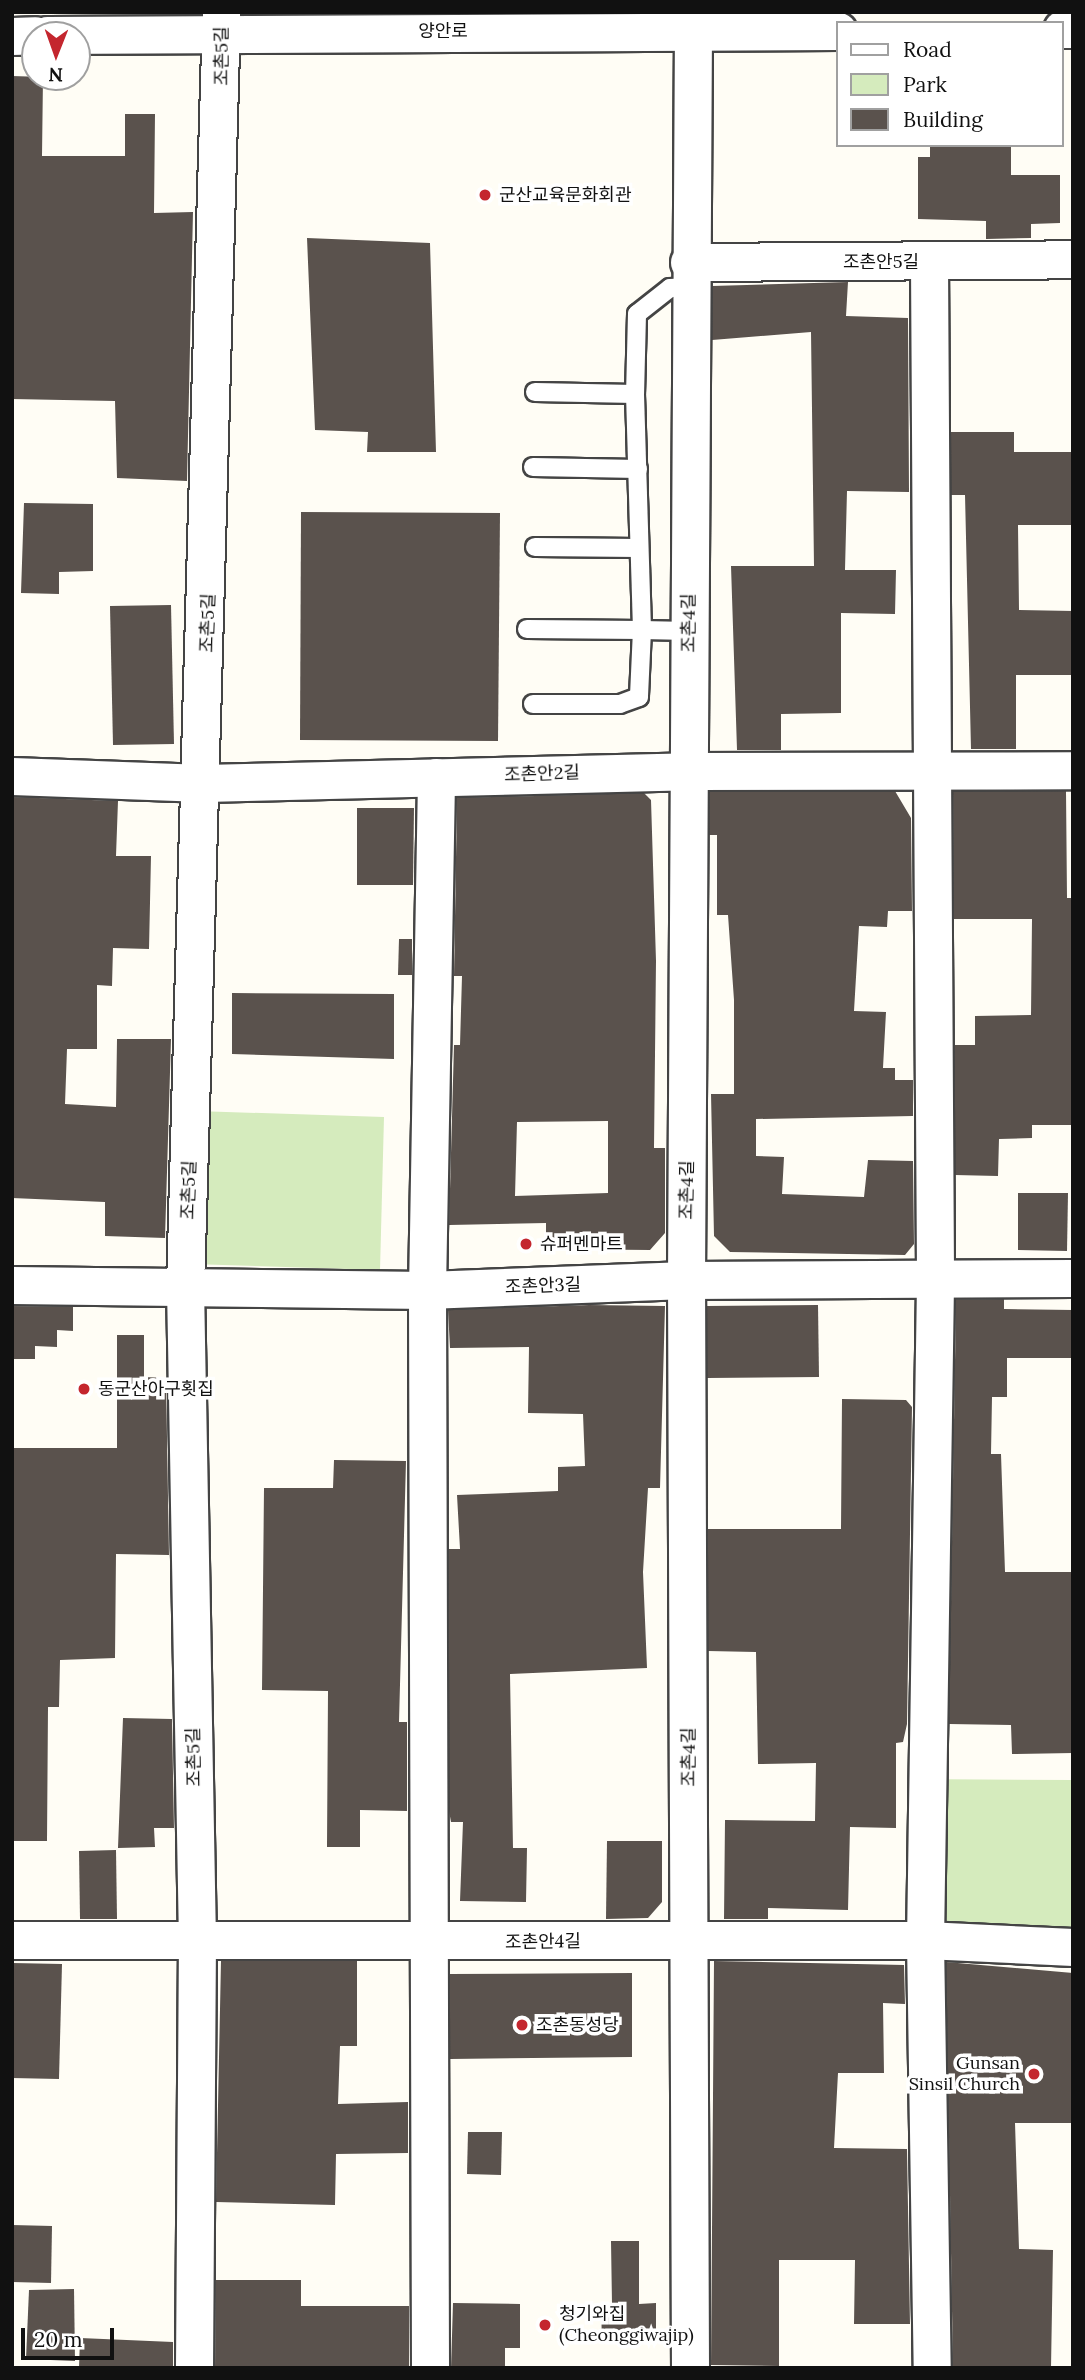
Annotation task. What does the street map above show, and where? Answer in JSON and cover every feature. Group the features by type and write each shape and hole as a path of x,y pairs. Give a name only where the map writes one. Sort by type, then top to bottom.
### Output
{"street":[{"name":"양안로","path":"91,32 223,21 695,22 836,30"},
{"name":"조촌5길","path":"194,2368 197,1941 186,1286 204,783 223,21"},
{"name":"조촌4길","path":"690,2368 686,1280 689,274 695,22"},
{"name":"조촌안5길","path":"689,274 929,261 1073,259"},
{"path":"929,261 928,771 935,1283 925,1940 932,2368"},
{"name":"조촌안2길","path":"12,776 204,783 689,771 1073,771"},
{"path":"430,2368 431,1943 427,1290 436,777"},
{"name":"조촌안3길","path":"12,1284 427,1290 686,1280 935,1283 1073,1278"},
{"name":"조촌안4길","path":"12,1940 431,1943 925,1940 1073,1947"}],"lane":[{"path":"533,704 620,705 639,697 642,630 635,394 637,314 689,274"},
{"path":"535,391 635,394"},
{"path":"533,467 638,469"},
{"path":"535,547 638,548"},
{"path":"527,629 689,631"}],"green space":[{"path":"196,1111 384,1117 380,1270 191,1264"},
{"path":"913,1779 1073,1780 1073,1942 937,1939"}],"building":[{"path":"12,76 21,76 21,91 43,91 42,156 125,156 125,114 155,114 154,213 193,212 187,481 117,478 115,401 12,399"},
{"path":"930,147 1011,147 1011,175 1060,175 1060,223 1031,224 1031,238 986,239 986,221 918,219 918,157 930,157"},
{"path":"307,238 430,243 436,452 367,452 368,432 315,430"},
{"path":"848,282 846,316 908,318 909,492 847,491 845,570 896,570 895,614 841,613 841,713 781,714 781,750 737,750 731,566 814,566 811,332 712,340 712,286"},
{"path":"951,432 1014,432 1014,452 1073,452 1073,525 1018,525 1019,610 1073,611 1073,675 1016,675 1016,749 971,749 965,495 951,495"},
{"path":"24,503 93,504 93,571 59,572 59,594 21,593"},
{"path":"301,512 500,513 498,741 300,740"},
{"path":"171,605 174,744 113,745 110,606"},
{"path":"895,791 911,818 912,911 888,911 887,927 859,926 854,1011 886,1012 883,1068 895,1068 895,1080 913,1080 913,1116 756,1119 756,1156 784,1157 782,1194 864,1197 868,1160 913,1161 914,1244 905,1255 730,1252 714,1236 711,1094 734,1094 734,1000 728,915 717,915 717,835 709,835 710,792"},
{"path":"953,791 1066,791 1067,898 1073,898 1073,1125 1032,1125 1032,1138 999,1139 998,1176 955,1175 955,1045 975,1045 975,1016 1031,1015 1032,919 954,919"},
{"path":"644,793 651,800 656,961 654,1148 665,1148 665,1233 650,1250 546,1249 546,1223 449,1225 454,1045 460,1045 462,976 454,976 457,798","holes":["608,1121 608,1193 515,1196 517,1122"]},
{"path":"12,797 118,801 116,856 151,856 149,949 113,948 112,986 97,985 97,1049 67,1049 65,1104 116,1107 117,1039 171,1039 165,1238 105,1236 105,1202 12,1198"},
{"path":"357,808 414,808 413,885 357,885"},
{"path":"399,939 412,939 412,975 398,975"},
{"path":"232,993 394,994 394,1059 232,1054"},
{"path":"1018,1193 1068,1193 1067,1251 1018,1250"},
{"path":"1004,1299 1004,1309 1073,1310 1073,1358 1007,1358 1007,1397 992,1397 991,1454 1001,1454 1005,1572 1073,1572 1073,1753 1012,1754 1011,1725 949,1724 956,1300"},
{"path":"589,1305 665,1306 660,1488 648,1488 643,1572 647,1668 510,1674 513,1848 527,1848 526,1902 460,1901 463,1822 451,1822 449,1811 449,1549 460,1549 457,1495 558,1491 558,1467 585,1466 583,1414 528,1413 529,1347 450,1348 448,1310"},
{"path":"818,1305 819,1377 707,1378 707,1306"},
{"path":"12,1306 73,1307 73,1331 57,1330 57,1347 35,1346 35,1359 12,1359"},
{"path":"117,1335 144,1335 144,1377 166,1378 169,1555 116,1554 115,1658 60,1660 59,1707 48,1707 47,1841 12,1841 12,1448 117,1448"},
{"path":"842,1399 906,1400 912,1407 907,1724 903,1742 896,1743 896,1828 850,1827 848,1910 768,1908 768,1919 724,1919 725,1820 815,1821 816,1763 758,1764 756,1652 708,1651 708,1529 841,1529"},
{"path":"334,1460 406,1461 399,1722 407,1722 407,1811 360,1810 360,1847 327,1847 328,1691 262,1690 264,1488 333,1488"},
{"path":"123,1718 172,1719 174,1828 154,1828 155,1847 118,1848"},
{"path":"607,1841 662,1841 662,1902 648,1918 606,1919"},
{"path":"116,1850 117,1919 80,1919 79,1851"},
{"path":"221,1961 357,1961 357,2046 340,2046 338,2104 408,2102 408,2153 336,2154 335,2205 216,2202"},
{"path":"714,1961 904,1965 905,2004 883,2003 884,2073 838,2073 834,2148 907,2149 910,2324 854,2324 855,2260 779,2260 779,2366 711,2365"},
{"path":"946,1962 1073,1973 1073,2123 1015,2123 1019,2249 1053,2250 1051,2368 953,2368"},
{"path":"12,1963 62,1964 59,2079 12,2078"},
{"path":"632,1973 632,2057 450,2059 450,1974"},
{"path":"468,2132 502,2132 501,2175 467,2174"},
{"path":"12,2225 52,2226 51,2283 12,2282"},
{"path":"611,2241 639,2241 639,2304 656,2303 656,2342 602,2343 601,2305 612,2304"},
{"path":"216,2280 301,2280 301,2306 409,2306 409,2368 215,2368"},
{"path":"74,2289 75,2361 26,2359 29,2290"},
{"path":"453,2303 520,2304 520,2348 505,2348 505,2368 451,2368"},
{"path":"80,2338 173,2342 173,2368 79,2368"}],"place":[{"name":"군산교육문화회관","path":"485,195"},
{"name":"슈퍼멘마트","path":"526,1244"},
{"name":"동군산아구횟집","path":"84,1389"},
{"name":"조촌동성당","path":"522,2025"},
{"name":"Gunsan Sinsil Church","path":"1034,2074"},
{"name":"청기와집 (Cheonggiwajip)","path":"545,2325"}]}
